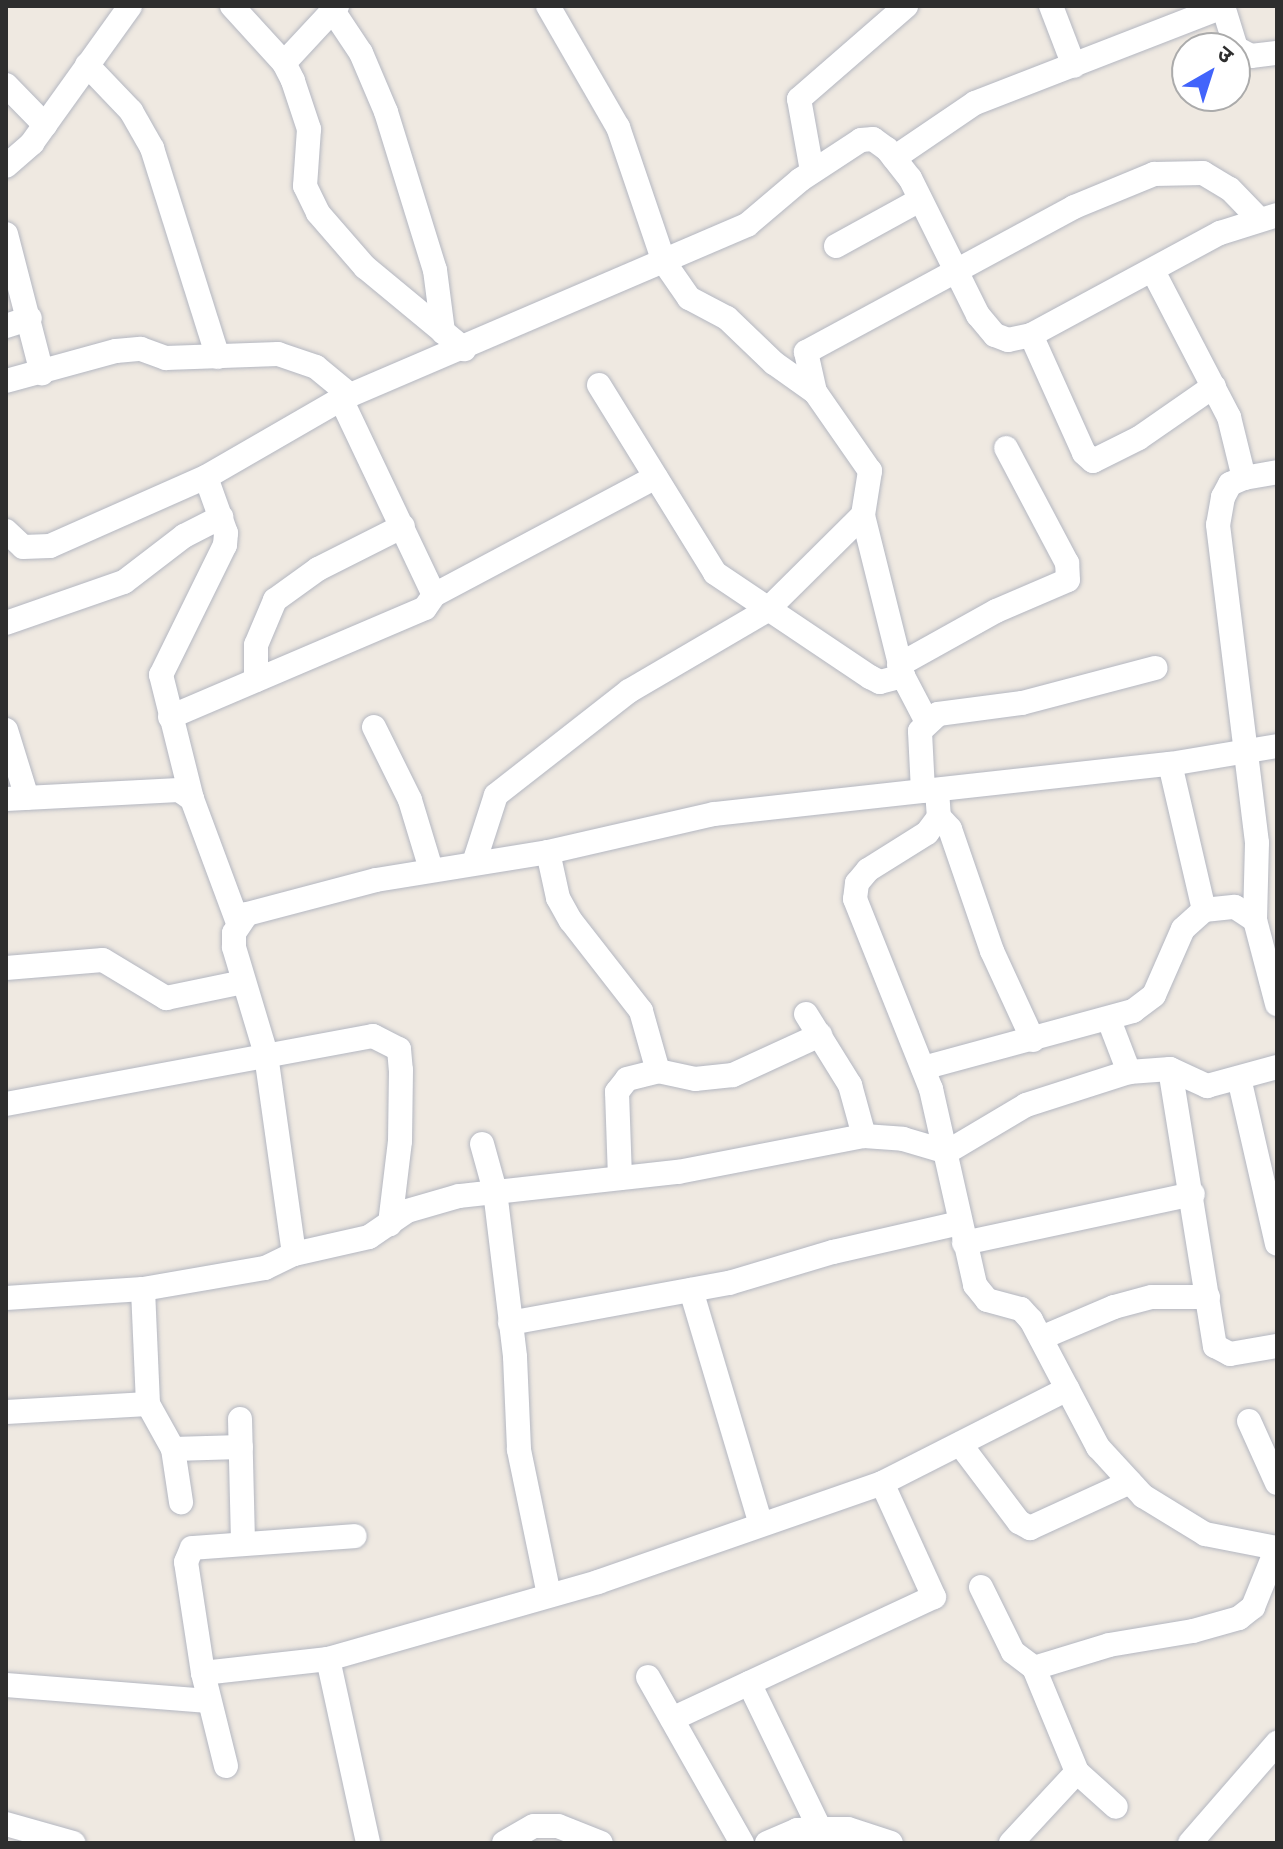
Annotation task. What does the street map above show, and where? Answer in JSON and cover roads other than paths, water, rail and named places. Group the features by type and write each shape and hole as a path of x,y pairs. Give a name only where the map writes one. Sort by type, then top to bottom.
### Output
{"street":[{"path":"6,166 45,125 130,6"},
{"path":"232,6 284,63 309,129 303,173 318,213 365,267 464,349"},
{"path":"548,6 618,127 664,262 689,298 727,318 774,363 815,392 870,471 863,515 901,670 927,722"},
{"path":"812,171 799,99 906,6"},
{"path":"1051,6 1074,66"},
{"path":"894,158 975,103 1223,6 1236,48 1251,56 1277,53"},
{"path":"284,63 335,8 361,53 386,112 435,270 443,332"},
{"path":"87,65 131,111 152,148 218,357"},
{"path":"8,90 45,125"},
{"path":"6,531 23,547 50,546 206,477 346,397 464,349 747,225 812,171 861,140 873,139 910,178 918,201 955,275 995,335 1008,340 1031,335 1205,240 1268,216"},
{"path":"815,392 806,352 955,275 1074,207 1154,174 1203,173 1268,216"},
{"path":"836,246 918,201"},
{"path":"6,234 42,373"},
{"path":"1153,271 1214,386 1236,438 1244,478"},
{"path":"6,326 30,318"},
{"path":"1031,335 1084,453 1093,461 1139,438 1214,386"},
{"path":"6,381 116,351 141,349 166,358 278,354 299,359 346,397 434,595"},
{"path":"599,385 715,573 766,611 880,682 996,611 1068,580 1067,563 1006,448"},
{"path":"1277,472 1230,484 1223,497 1218,525 1260,875 1255,920 1277,1004"},
{"path":"206,477 226,533 223,552 163,662 161,675 192,799 238,923 234,947 266,1054 294,1254"},
{"path":"170,717 425,608 434,595 656,477"},
{"path":"474,863 496,795 629,691 766,611 863,515"},
{"path":"6,623 124,582 184,536 221,517"},
{"path":"256,680 256,645 275,600 318,569 403,526"},
{"path":"1033,1040 992,951 950,829 939,817 919,740 927,722 938,714 1022,703 1155,668"},
{"path":"374,727 410,800 431,869"},
{"path":"6,730 16,799 162,787 192,799"},
{"path":"238,923 268,907 431,869 548,852 714,814 1170,764 1277,746"},
{"path":"1170,764 1204,910"},
{"path":"939,817 927,833 868,870 857,883 855,899 923,1068 947,1152 975,1285 998,1306 1021,1309 1041,1338 1098,1447 1130,1482 1205,1534 1277,1548 1253,1607 1239,1618 1193,1631 1109,1645 1034,1668"},
{"path":"548,852 558,898 571,921 641,1011 658,1071"},
{"path":"923,1068 1133,1011 1154,995 1183,929 1204,910 1235,907 1255,920"},
{"path":"6,968 103,960 166,998 243,982"},
{"path":"806,1014 850,1085 864,1136"},
{"path":"1109,1020 1129,1072"},
{"path":"620,1178 617,1092 627,1079 658,1071 695,1079 733,1075 820,1035"},
{"path":"7,1099 373,1036 399,1049 400,1141 390,1224"},
{"path":"6,1298 143,1289 265,1268 294,1254 354,1241 431,1203 495,1191 678,1172 864,1136 903,1139 947,1152 1026,1105 1129,1072 1170,1069 1207,1086 1277,1067"},
{"path":"1170,1069 1220,1353 1277,1346"},
{"path":"1239,1078 1277,1244"},
{"path":"482,1144 495,1191 510,1323 519,1450 549,1595"},
{"path":"510,1323 691,1290 962,1233 1193,1194"},
{"path":"143,1289 148,1404 173,1449 181,1502"},
{"path":"691,1290 760,1522"},
{"path":"1041,1338 1114,1307 1152,1297 1208,1297"},
{"path":"203,1673 328,1659 549,1595 882,1483 1067,1389"},
{"path":"6,1412 148,1404"},
{"path":"240,1419 243,1540"},
{"path":"1249,1421 1277,1483"},
{"path":"960,1444 1019,1522 1030,1528 1130,1482"},
{"path":"173,1449 241,1447"},
{"path":"672,1719 934,1597 882,1483"},
{"path":"226,1766 208,1701 188,1555 200,1543 355,1536"},
{"path":"981,1587 1013,1652 1034,1668 1077,1772 1116,1807"},
{"path":"328,1659 368,1843"},
{"path":"648,1677 742,1843"},
{"path":"749,1683 820,1829"},
{"path":"6,1685 208,1701"},
{"path":"1190,1843 1277,1743"},
{"path":"1011,1843 1077,1772"},
{"path":"6,1824 73,1843"},
{"path":"504,1843 534,1826 558,1826 601,1843"},
{"path":"774,1842 820,1829 848,1829 891,1843"}]}
